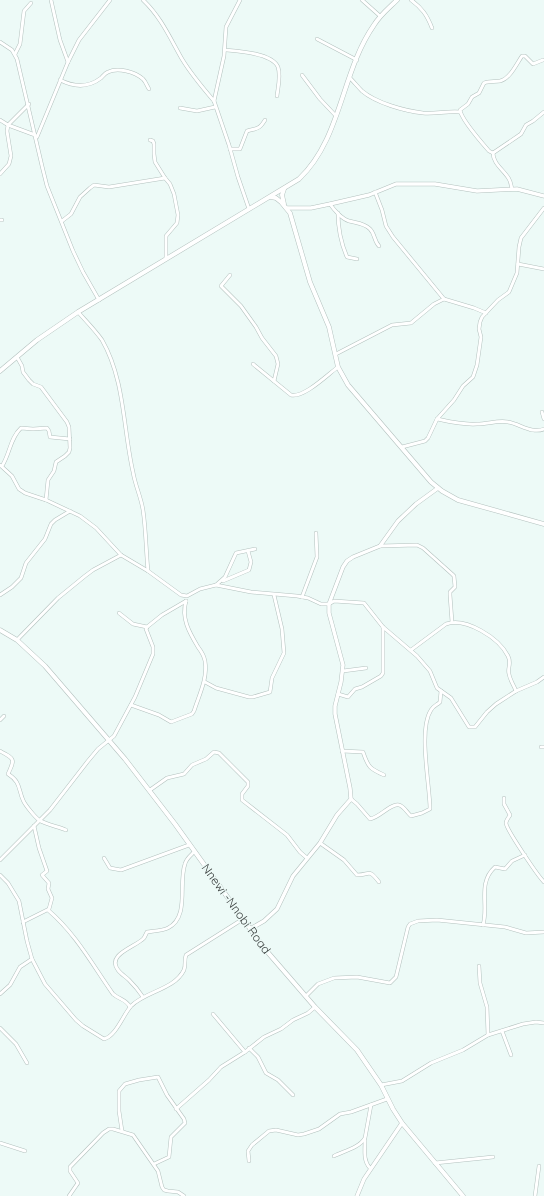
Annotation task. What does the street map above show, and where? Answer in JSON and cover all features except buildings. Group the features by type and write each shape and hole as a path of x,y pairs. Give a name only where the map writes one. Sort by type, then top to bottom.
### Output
{"main road":[{"path":"0,371 37,340 78,312 249,209 284,190 299,179 314,163 327,140 368,34 380,16 397,0"},
{"path":"284,190 282,195 285,206 291,217 310,282 329,327 338,367 348,385 431,482 438,488 458,500 544,524"},
{"path":"271,197 276,198 285,206"},
{"name":"Nnewi -Nnobi Road","path":"0,630 32,652 109,740 150,790 264,948 315,1007 357,1050 381,1085 387,1099 402,1123 463,1196"}],"street":[{"path":"51,0 60,40 68,62"},
{"path":"36,139 68,62 86,30 110,0"},
{"path":"143,0 152,8 165,26 196,80 214,101"},
{"path":"240,0 226,27 225,50 214,101 249,209"},
{"path":"362,0 380,16"},
{"path":"411,0 422,9 432,28"},
{"path":"15,54 20,44 24,11 31,3"},
{"path":"316,39 357,60"},
{"path":"0,42 8,46 15,54 29,104 47,186 83,272 99,300"},
{"path":"225,50 259,55 275,62 278,66 279,72 277,96"},
{"path":"460,112 461,109 468,104 472,97 479,92 484,83 503,80 522,56 525,56 533,64 543,60"},
{"path":"60,80 70,85 81,86 89,84 113,70 134,73 142,78 149,89"},
{"path":"302,75 320,99 336,116"},
{"path":"350,78 362,91 374,99 404,110 423,113 449,111 460,112 489,151 493,153 492,155 497,164 509,178 512,189"},
{"path":"0,174 9,164 11,156 7,131 8,125 29,104"},
{"path":"180,108 197,111 215,107"},
{"path":"493,153 521,134 526,125 544,112"},
{"path":"0,120 8,125 36,135"},
{"path":"230,149 240,149 247,131 258,129 265,120"},
{"path":"150,140 154,142 155,162 170,184 174,194 178,218 177,223 166,236 166,259"},
{"path":"62,221 71,214 80,197 94,185 109,187 165,178"},
{"path":"285,206 311,208 375,192 396,184 435,184 477,191 512,189 544,196"},
{"path":"375,192 386,226 444,299 486,313"},
{"path":"330,204 345,220 359,223 370,229 379,246"},
{"path":"402,447 425,441 428,438 437,419 475,373 480,338 478,329 482,317 498,300 509,292 517,273 518,248 522,238 544,208"},
{"path":"338,213 338,231 345,253 347,257 357,259"},
{"path":"518,264 544,269"},
{"path":"230,275 221,286 241,306 276,356 278,364 274,381"},
{"path":"336,354 392,325 412,323 434,304 444,299"},
{"path":"78,312 101,339 114,366 124,412 125,427 133,473 143,511 148,571"},
{"path":"17,358 22,366 23,372 29,380 33,384 41,387 67,422 70,439 69,452 56,462 54,471 48,480 46,500"},
{"path":"253,364 290,395 294,396 307,391 338,367"},
{"path":"542,412 544,419"},
{"path":"437,419 459,424 509,422 523,428 539,431 544,429"},
{"path":"70,439 50,437 47,428 21,428 16,434 1,465 12,476 19,489 25,493 46,500 80,516 96,528 121,555 148,571 181,595 191,595"},
{"path":"380,546 398,521 416,504 438,488"},
{"path":"0,595 12,587 20,578 26,563 45,539 55,520 70,511"},
{"path":"302,597 317,557 316,533"},
{"path":"441,691 440,702 431,710 428,716 426,728 430,809 411,816 398,804 370,819 351,799 335,714 335,706 343,671 341,656 329,613 329,604 343,567 347,561 380,546 417,546 423,548 454,576 455,587 450,592 452,622"},
{"path":"118,613 132,624 147,627 162,615 186,601 191,595 200,589 216,585 221,581 230,570 236,553 255,549"},
{"path":"221,581 249,570 251,562 248,551"},
{"path":"16,640 58,598 85,576 121,555"},
{"path":"216,585 251,592 302,597 321,604 329,604 334,601 364,603 383,627 411,650 430,671 435,685 451,698 464,720 471,728 475,727 487,712 496,704 516,691 530,686 544,677"},
{"path":"205,682 216,688 249,697 270,692 272,678 284,652 282,629 274,594"},
{"path":"131,705 159,715 171,722 192,714 194,711 202,686 205,682 204,657 187,627 184,617 186,601"},
{"path":"411,650 438,629 452,622 482,631 500,646 509,658 509,674 516,691"},
{"path":"0,860 40,821 93,755 114,736 131,705 154,650 146,629 147,627"},
{"path":"338,694 348,697 355,689 362,687 383,674 383,627"},
{"path":"343,671 366,668"},
{"path":"0,720 4,716"},
{"path":"342,750 363,752 370,768 384,775"},
{"path":"0,751 12,759 12,766 8,774 13,777 17,783 23,801 40,821 66,830"},
{"path":"150,790 167,778 184,774 192,765 206,759 216,752 226,759 248,780 248,786 242,794 242,800 287,835 300,852 307,858"},
{"path":"504,798 504,804 510,814 506,823 507,827 516,843 544,882"},
{"path":"250,929 264,921 277,909 288,884 320,843 337,815 351,799"},
{"path":"23,922 48,910 52,898 48,889 49,882 42,875 47,871 34,826"},
{"path":"320,843 344,860 357,875 370,873 379,882"},
{"path":"104,858 110,868 120,870 189,844"},
{"path":"144,997 118,970 114,964 115,960 144,937 147,932 170,927 178,919 182,910 183,873 185,864 194,852"},
{"path":"484,925 484,892 490,873 495,867 505,869 512,861 525,855"},
{"path":"0,875 17,896 32,959 44,984 76,1020 104,1039 110,1036 130,1008 144,997 167,986 181,974 185,969 186,955 242,919"},
{"path":"48,910 77,940 114,994 126,1001 130,1008"},
{"path":"306,996 318,984 334,978 357,977 390,983 396,977 408,927 414,922 436,920 505,927 526,933 544,932"},
{"path":"0,994 10,985 20,968 32,959"},
{"path":"479,966 480,983 487,1007 488,1035"},
{"path":"176,1109 221,1067 245,1052 264,1037 281,1029 293,1020 308,1013 315,1007"},
{"path":"213,1014 245,1052"},
{"path":"381,1085 402,1081 432,1063 463,1050 488,1035 527,1023 544,1023"},
{"path":"0,1028 16,1044 27,1063"},
{"path":"502,1031 511,1055"},
{"path":"250,1048 260,1060 264,1071 278,1080 293,1095"},
{"path":"122,1131 118,1099 119,1091 125,1084 158,1077 167,1095 184,1119 185,1123 171,1136 169,1157 154,1164"},
{"path":"249,1161 248,1151 252,1145 269,1131 276,1130 298,1135 304,1134 319,1129 340,1114 387,1099"},
{"path":"370,1168 367,1165 364,1154 365,1138 372,1105"},
{"path":"357,1196 370,1168 402,1123"},
{"path":"69,1196 78,1183 70,1172 70,1167 106,1130 113,1129 133,1135 158,1171 164,1190 178,1192 184,1196"},
{"path":"334,1156 358,1146 365,1138"},
{"path":"0,1143 25,1151"},
{"path":"435,1163 493,1157"},
{"path":"535,1196 539,1166"}]}
